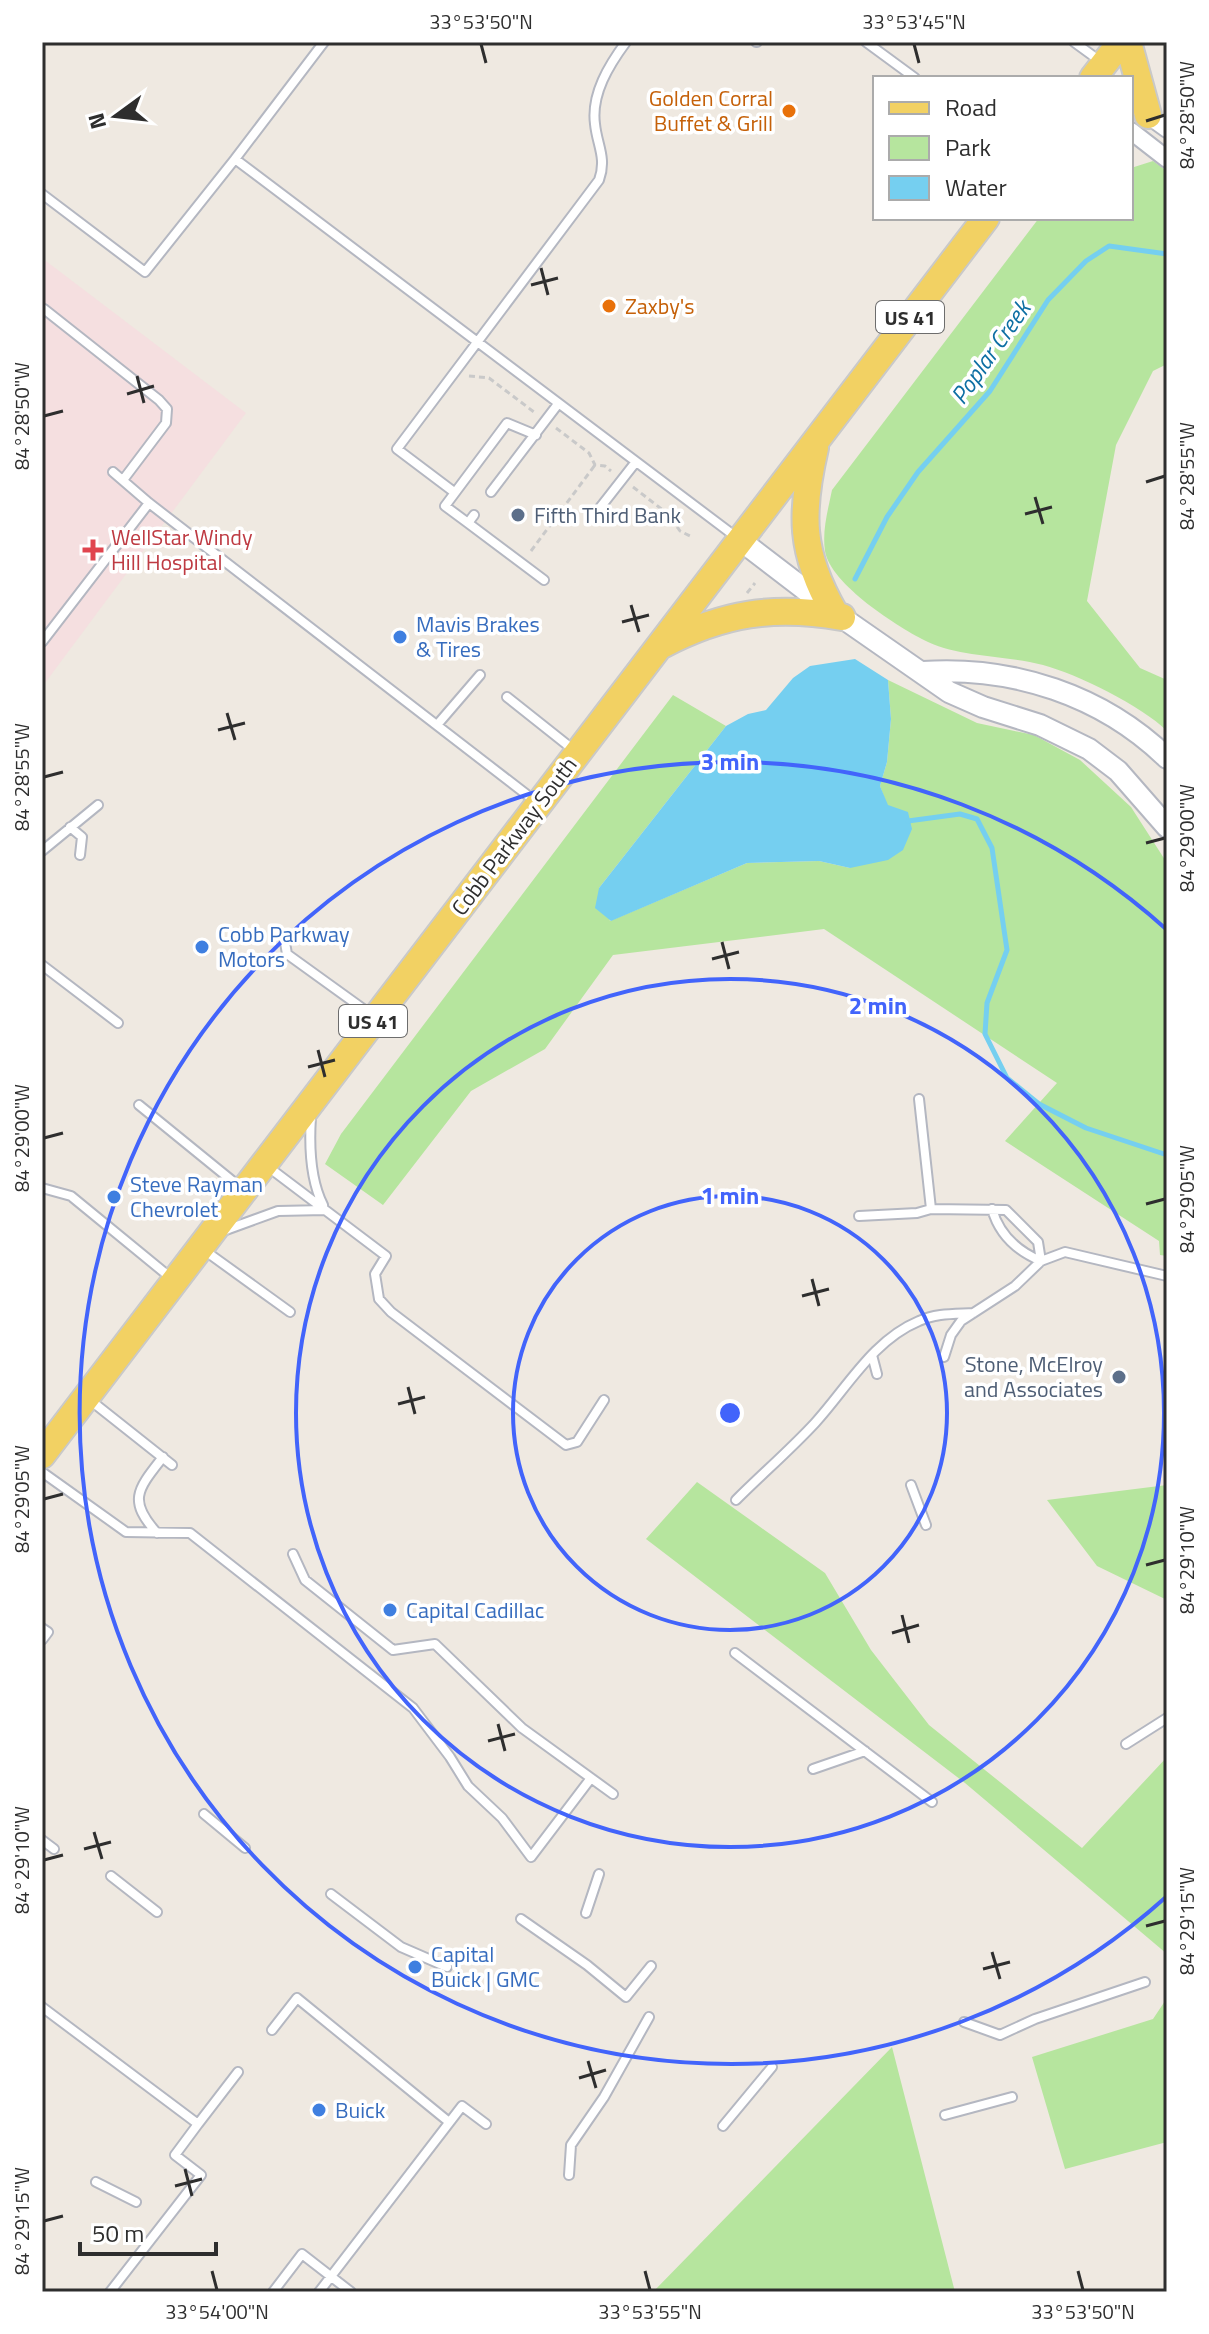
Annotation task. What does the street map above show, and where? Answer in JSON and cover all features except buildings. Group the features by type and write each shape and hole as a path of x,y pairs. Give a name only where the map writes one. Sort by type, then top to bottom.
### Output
{"main road":[{"path":"1098,74 1121,42"},
{"path":"1128,42 1144,119"},
{"name":"Cobb Parkway South","path":"42,1455 984,220"},
{"path":"816,440 807,485 805,534 813,570 838,614"},
{"path":"659,646 716,622 756,612 795,610 838,614"}],"street":[{"path":"1144,119 1167,159"},
{"path":"740,540 949,692 1063,734 1089,749 1118,771 1167,827"},
{"path":"923,672 957,670 1004,676 1068,693 1115,716 1167,758"}],"lane":[{"path":"42,194 145,272 324,42"},
{"path":"454,492 397,449 599,180 604,161 595,112 602,82 626,42"},
{"path":"866,42 912,76"},
{"path":"1074,42 1098,74"},
{"path":"235,159 740,540"},
{"path":"44,309 167,409 166,423 123,480"},
{"path":"491,492 558,404"},
{"path":"536,435 507,423 445,506 471,519 544,580"},
{"path":"599,509 635,463"},
{"path":"113,472 539,804"},
{"path":"42,642 149,503"},
{"path":"437,725 480,675"},
{"path":"507,697 578,753"},
{"path":"42,851 98,805"},
{"path":"70,827 82,837 80,855"},
{"path":"284,937 287,954 375,1018"},
{"path":"42,965 118,1023"},
{"path":"919,1099 931,1209"},
{"path":"312,1100 311,1156 315,1187 326,1210"},
{"path":"139,1105 243,1190"},
{"path":"264,1163 386,1256 375,1274 379,1299 391,1312 566,1445 577,1442 604,1400"},
{"path":"42,1188 71,1196 174,1281"},
{"path":"290,1312 203,1243 244,1222 278,1211 295,1208 326,1210"},
{"path":"859,1216 917,1213 931,1209 1006,1210 1038,1242 1041,1261"},
{"path":"992,1209 997,1227 1024,1254 1041,1261"},
{"path":"944,1357 951,1335 961,1321 1015,1286 1041,1261 1065,1252 1167,1276"},
{"path":"736,1500 815,1423 872,1355 895,1336 917,1321 941,1314 973,1313"},
{"path":"872,1355 877,1374"},
{"path":"86,1397 172,1465"},
{"path":"157,1533 142,1516 138,1498 143,1482 163,1457"},
{"path":"42,1472 126,1532 190,1533 413,1708 468,1786 502,1818 531,1857 591,1778"},
{"path":"911,1485 926,1525"},
{"path":"293,1554 305,1580 393,1650 435,1644 522,1728 613,1794"},
{"path":"42,1628 48,1632 42,1640"},
{"path":"735,1653 932,1802"},
{"path":"1126,1744 1167,1718"},
{"path":"813,1769 865,1751"},
{"path":"204,1814 245,1848"},
{"path":"42,1840 54,1849"},
{"path":"586,1913 599,1874"},
{"path":"111,1876 157,1912"},
{"path":"331,1894 401,1947 447,1967"},
{"path":"521,1919 587,1965 626,1997 651,1966"},
{"path":"964,2022 1000,2035 1035,2019 1145,1982"},
{"path":"272,2030 297,1998 449,2122"},
{"path":"42,2007 198,2124"},
{"path":"569,2175 571,2145 604,2097 649,2017"},
{"path":"723,2126 772,2067"},
{"path":"110,2292 201,2175 175,2155 238,2072"},
{"path":"945,2115 1012,2097"},
{"path":"319,2292 462,2106 486,2124"},
{"path":"96,2182 136,2202"},
{"path":"273,2292 302,2254 351,2292"}],"path":[{"path":"453,375 489,378 589,453 595,465"},
{"path":"595,465 605,466 668,514 680,531 690,536"},
{"path":"531,551 595,465"}],"shaded area":[{"name":"WellStar Windy Hill Hospital","path":"42,258 246,413 42,687"}],"green space":[{"path":"1153,161 1167,171 1167,364 1153,371 1116,445 1087,601 1140,668 1167,680 1167,731 1126,702 1057,669 956,651 915,635 852,591 830,564 824,543 832,490 1037,220 1133,220 1133,167"},
{"path":"888,680 977,723 1034,735 1080,760 1131,807 1167,863 1167,1256 1160,1255 1159,1241 1005,1141 1057,1083 824,929 613,955 545,1049 471,1091 383,1205 325,1164 341,1134 673,695 726,726 599,888 610,921 747,863 819,861 850,868 887,805 880,786 887,762 891,719"},
{"path":"697,1482 825,1573 871,1650 929,1725 1082,1848 1167,1757 1167,1954 965,1783 646,1539"},
{"path":"1167,1485 1167,1600 1097,1566 1047,1500"},
{"path":"1167,1998 1167,2142 1065,2169 1032,2057 1153,2019"},
{"path":"892,2047 955,2292 653,2292"}],"water":[{"path":"855,659 888,680 891,719 887,762 880,786 888,805 908,812 912,829 903,850 888,860 850,868 819,861 747,863 611,921 595,908 599,888 726,726 748,714 766,710 793,678 810,666"}],"waterway":[{"name":"Poplar Creek","path":"855,579 887,517 918,472 990,391 1048,300 1086,261 1109,246 1167,254"},
{"name":"Poplar Creek","path":"908,821 960,814 977,819 992,848 1007,950 987,1003 985,1034 1007,1078 1039,1104 1086,1128 1167,1155"}],"place":[{"name":"Golden Corral Buffet & Grill","path":"789,111"},
{"name":"Zaxby's","path":"609,306"},
{"name":"Fifth Third Bank","path":"518,515"},
{"name":"WellStar Windy Hill Hospital","path":"93,550"},
{"name":"Mavis Brakes & Tires","path":"400,637"},
{"name":"Cobb Parkway Motors","path":"202,947"},
{"name":"Steve Rayman Chevrolet","path":"114,1197"},
{"name":"Stone, McElroy and Associates","path":"1119,1377"},
{"name":"Capital Cadillac","path":"390,1610"},
{"name":"Capital Buick | GMC","path":"415,1967"},
{"name":"Buick","path":"319,2110"}]}
